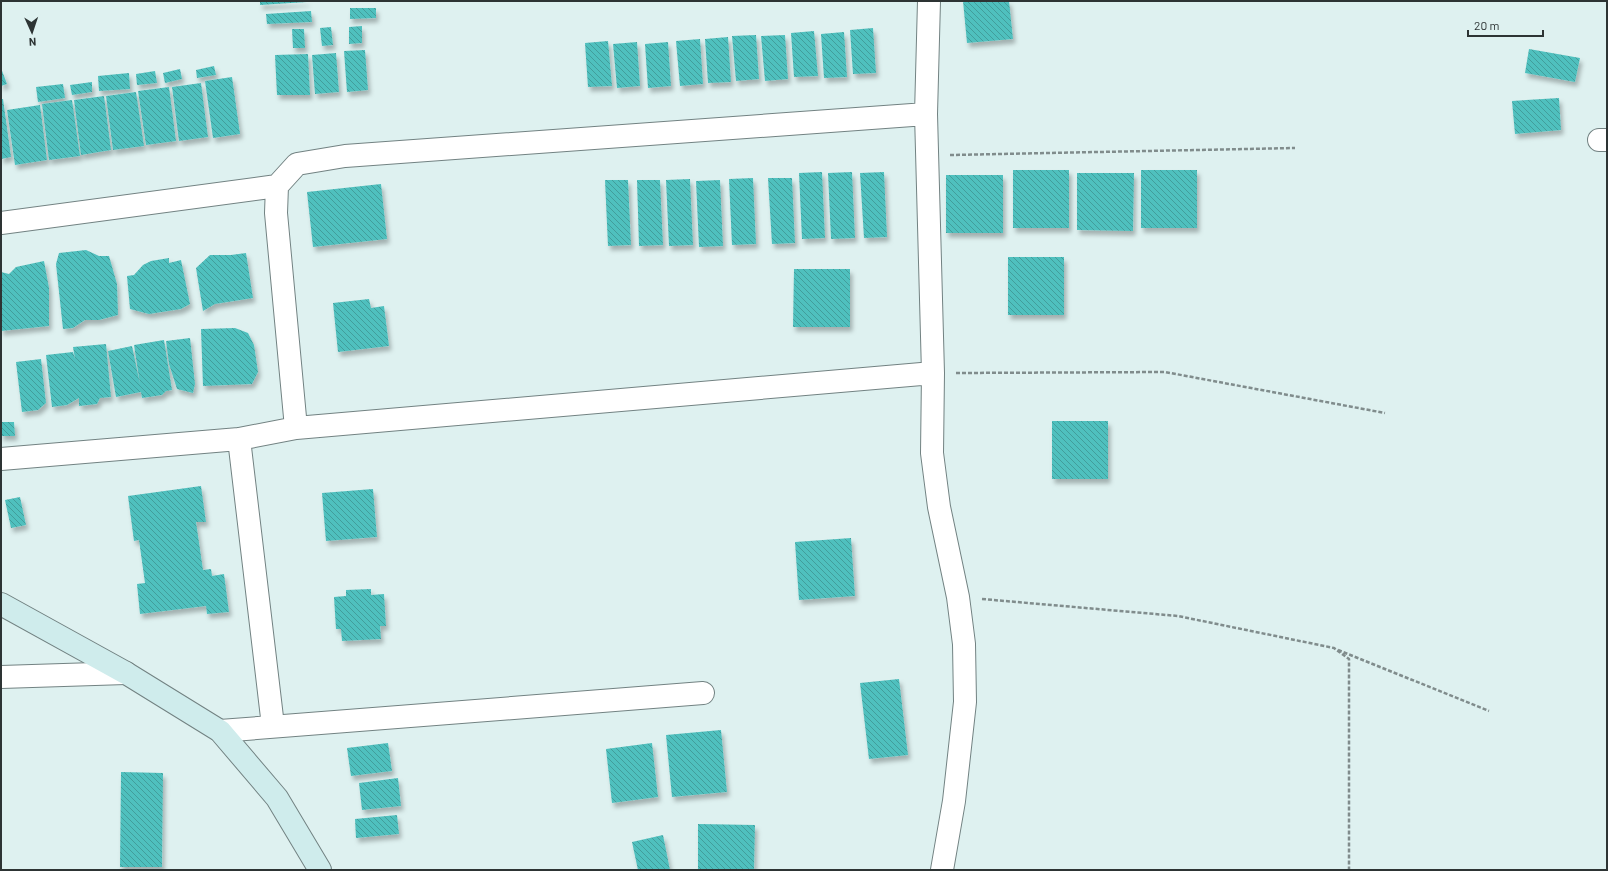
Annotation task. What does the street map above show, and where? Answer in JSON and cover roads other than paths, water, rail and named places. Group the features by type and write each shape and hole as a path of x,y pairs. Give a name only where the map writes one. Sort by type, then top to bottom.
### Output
{"street":[{"path":"929,1 926,114 933,373 932,453 939,508 958,597 964,644 965,702 954,801 942,870"},
{"path":"1,223 277,186 297,164 345,156 926,114"},
{"path":"277,186 276,213 296,428"},
{"path":"1,458 239,439 296,428 933,373"},
{"path":"239,439 273,726"},
{"path":"1,604 126,673 220,731 277,798 320,870"},
{"path":"1,677 126,673"},
{"path":"220,731 703,693"}]}
